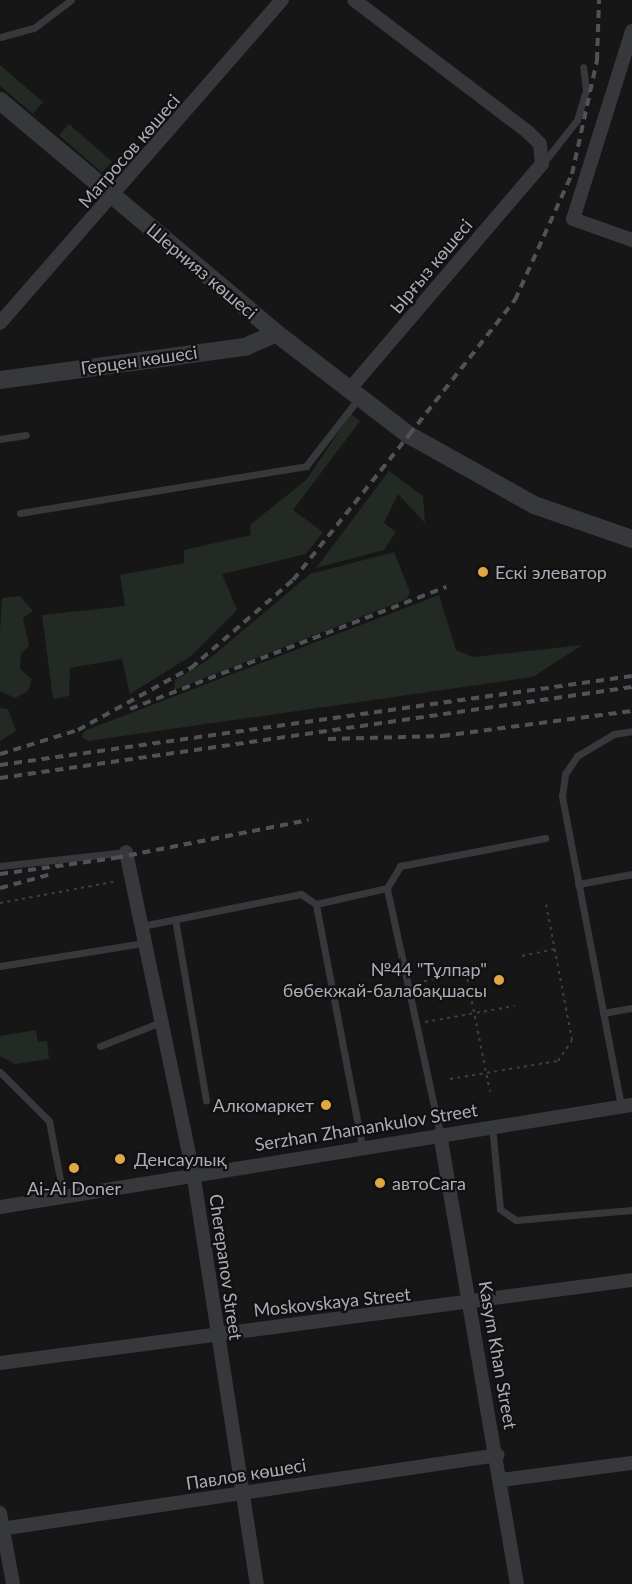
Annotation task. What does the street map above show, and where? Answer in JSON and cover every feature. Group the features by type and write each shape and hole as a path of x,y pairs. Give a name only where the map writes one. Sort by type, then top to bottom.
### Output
{"street":[{"name":"Матросов көшесі","path":"0,323 114,197 282,0"},
{"path":"354,0 528,132 540,144 542,164"},
{"path":"632,31 573,219 632,240"},
{"name":"Шернияз көшесі","path":"0,101 276,333 353,395 409,435 534,505 632,539"},
{"name":"Ырғыз көшесі","path":"353,395 542,164"},
{"name":"Герцен көшесі","path":"0,380 245,347 276,333"},
{"name":"Cherepanov Street","path":"126,852 193,1172 257,1584"},
{"name":"Serzhan Zhamankulov Street","path":"0,1206 193,1172 626,1106"},
{"name":"Kasym Khan Street","path":"440,1134 498,1455 517,1584"},
{"name":"Moskovskaya Street","path":"0,1363 217,1333 470,1305 632,1280"},
{"name":"Павлов көшесі","path":"2,1529 498,1455"},
{"path":"501,1480 632,1463"},
{"path":"0,1513 13,1584"}],"lane":[{"path":"0,37 34,28 71,0"},
{"path":"542,164 577,120 586,90 583,68"},
{"path":"20,513 306,466 353,395"},
{"path":"0,439 26,435"},
{"path":"626,1106 603,1012 561,795 565,774 586,750 632,731"},
{"path":"440,1134 387,888 400,866 545,838"},
{"path":"0,866 126,852"},
{"path":"578,884 632,874"},
{"path":"316,904 387,888"},
{"path":"141,926 301,894 316,904 362,1146"},
{"path":"175,919 206,1100"},
{"path":"0,966 144,943"},
{"path":"603,1012 632,1008"},
{"path":"100,1046 161,1022"},
{"path":"0,1072 49,1121 63,1195"},
{"path":"492,1126 500,1209 516,1220 632,1210"}],"path":[{"path":"0,903 131,879"},
{"path":"450,1079 558,1061 572,1040 546,904"},
{"path":"522,956 554,949"},
{"path":"417,983 488,966"},
{"path":"415,972 419,993"},
{"path":"466,972 490,1092"},
{"path":"423,1013 426,1023 515,1006"}],"shaded area":[{"path":"0,65 43,102 33,114 0,86"},
{"path":"69,124 112,161 102,173 59,135"},
{"path":"351,414 360,421 293,510 323,532 306,554 222,574 237,610 191,656 130,694 122,659 70,668 69,696 53,699 42,615 125,606 120,575 184,563 184,550 251,535 250,525 306,480"},
{"path":"389,471 423,496 425,523 398,494 384,523 396,532 384,550 316,568"},
{"path":"394,552 410,592 407,599 174,690 175,680 208,660 310,574"},
{"path":"439,595 456,650 473,657 582,645 533,677 88,741 82,737 84,731"},
{"path":"20,596 33,611 23,618 29,646 21,654 20,669 32,679 28,691 15,698 0,691 0,633 2,598"},
{"path":"0,708 8,709 16,731 0,741"},
{"path":"36,1030 38,1042 47,1041 49,1059 15,1064 0,1056 0,1036"}],"railway":[{"path":"0,754 78,730 191,668 293,580 409,435 515,300 572,174 597,60 599,0"},
{"path":"130,709 446,587"},
{"path":"0,765 632,676"},
{"path":"0,778 632,687"},
{"path":"328,739 442,736 632,711"},
{"path":"0,874 115,858 308,820"},
{"path":"0,888 52,874"}],"place":[{"name":"Ескі элеватор","path":"483,572"},
{"name":"№44 \"Тұлпар\" бөбекжай-балабақшасы","path":"499,980"},
{"name":"Алкомаркет","path":"326,1105"},
{"name":"Денсаулық","path":"120,1159"},
{"name":"Ai-Ai Doner","path":"74,1168"},
{"name":"автоСага","path":"380,1183"}]}
